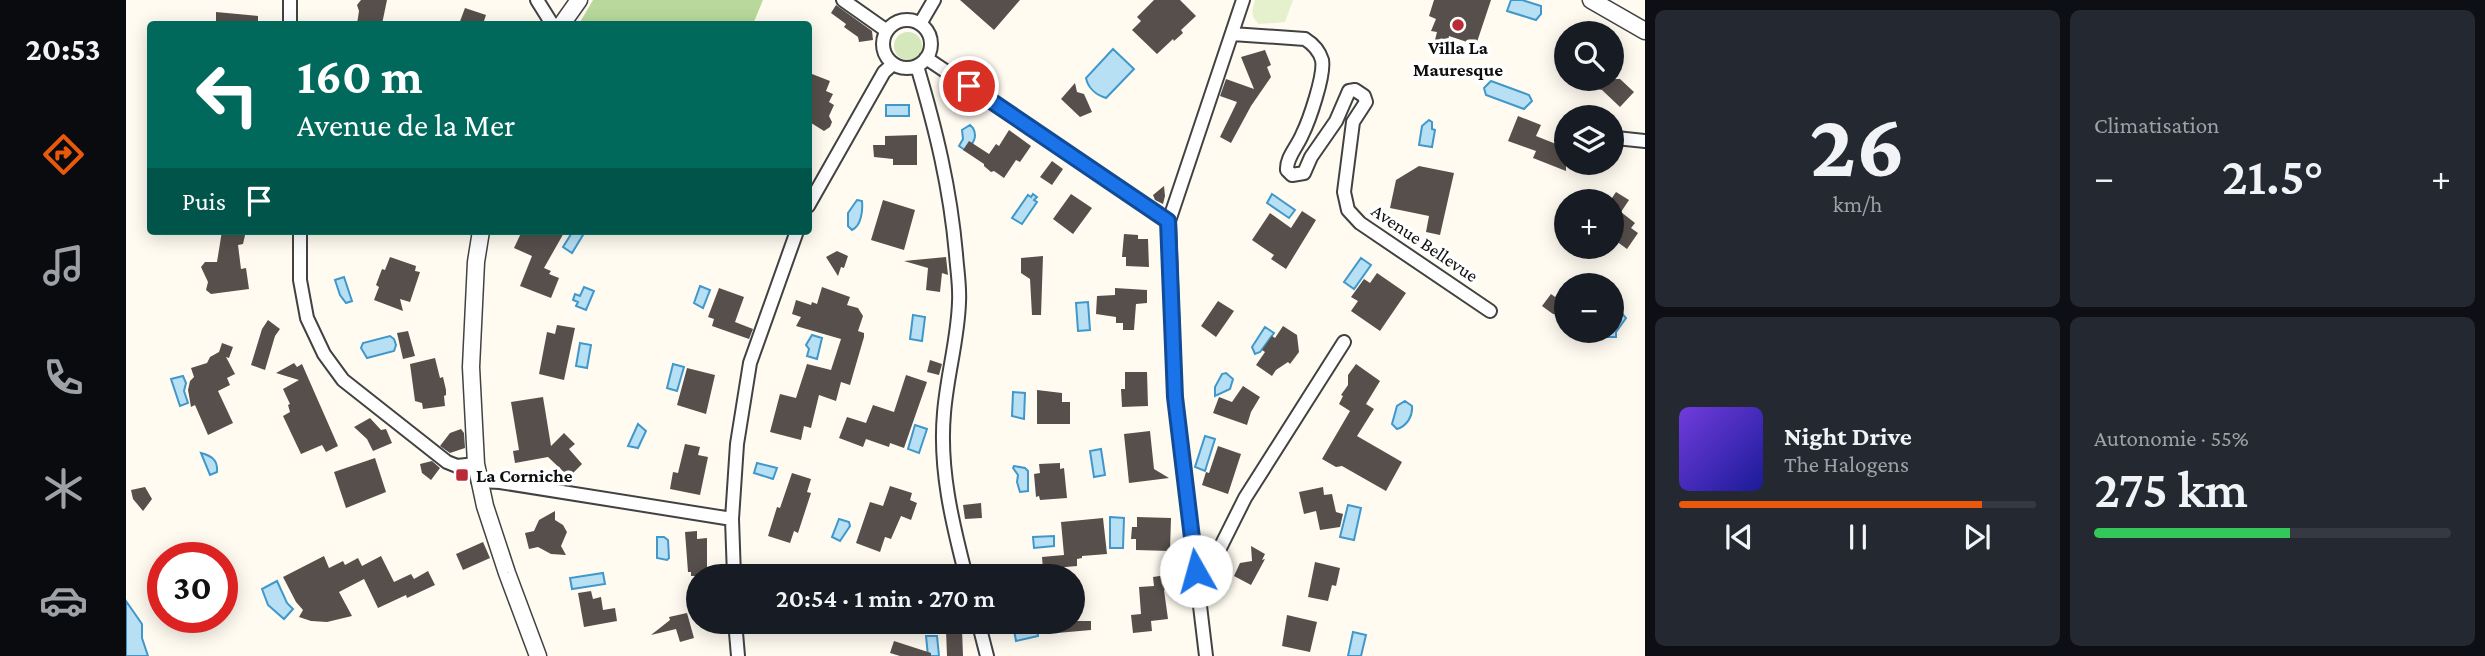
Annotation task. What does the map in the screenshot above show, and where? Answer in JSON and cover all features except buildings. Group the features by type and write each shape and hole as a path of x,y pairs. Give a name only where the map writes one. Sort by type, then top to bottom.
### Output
{"street":[{"path":"290,0 290,21"},
{"path":"537,0 550,21"},
{"path":"564,21 579,0"},
{"path":"843,0 887,30"},
{"path":"920,24 934,0"},
{"path":"1206,656 1175,397 1168,221 1243,0"},
{"path":"1591,0 1645,31"},
{"path":"963,564 952,523 945,474 944,413 960,300 953,218 922,62 931,43 926,30 914,21 899,21 887,30 883,37 884,52 893,64 901,68 922,62 1168,221"},
{"name":"Avenue Bellevue","path":"1232,34 1305,38 1319,52 1321,74 1304,133 1286,162 1287,170 1292,175 1300,176 1304,173 1311,157 1336,121 1349,91 1354,89 1364,96 1366,102 1353,122 1344,192 1348,210 1360,223 1490,311"},
{"path":"812,199 884,72 893,64"},
{"path":"1624,139 1645,141"},
{"path":"300,235 300,280 307,318 324,354 343,380 447,462 457,466 476,464"},
{"path":"480,235 476,262 471,367 478,481 507,573 538,656"},
{"path":"734,564 732,519 737,444 750,363 796,235"},
{"path":"1196,571 1211,566 1245,498 1344,342"},
{"path":"478,481 500,482 732,519"},
{"path":"736,634 738,656"},
{"path":"982,634 988,656"}],"green space":[{"path":"593,0 763,0 754,21 581,21"},
{"path":"1255,0 1293,0 1285,22 1259,24 1252,13"},
{"path":"908,32 918,36 922,46 918,56 908,60 898,56 894,46 898,36"}],"water":[{"path":"1511,0 1522,0 1541,6 1541,14 1536,20 1507,11"},
{"path":"1113,49 1134,69 1106,98 1093,91 1086,78"},
{"path":"1491,81 1529,95 1532,101 1524,109 1486,95 1484,88"},
{"path":"886,105 909,105 909,116 886,116"},
{"path":"1429,120 1435,130 1432,147 1419,145 1422,126"},
{"path":"970,125 975,138 965,150 959,146 963,139 962,130"},
{"path":"1033,194 1037,197 1034,200 1037,202 1022,224 1012,218 1028,195 1031,197"},
{"path":"1272,194 1295,210 1289,218 1267,203"},
{"path":"857,200 862,201 862,214 858,225 852,230 848,226 848,213"},
{"path":"570,235 583,235 572,253 563,247"},
{"path":"1361,258 1371,265 1354,289 1344,282"},
{"path":"344,277 352,301 346,303 335,280"},
{"path":"700,286 710,290 703,308 694,303"},
{"path":"584,287 594,291 586,310 576,306 578,302 573,300 575,294 580,296"},
{"path":"1088,302 1090,330 1078,331 1076,303"},
{"path":"913,315 925,317 922,341 910,339"},
{"path":"1265,327 1274,333 1260,352 1255,354 1252,347"},
{"path":"812,335 822,338 817,359 807,356 809,349 806,345"},
{"path":"390,336 396,345 394,351 367,358 361,348 363,343"},
{"path":"580,343 591,345 587,368 576,366"},
{"path":"673,364 684,367 677,391 667,388"},
{"path":"1226,373 1233,379 1230,389 1215,396 1215,387 1222,374"},
{"path":"183,376 188,403 180,406 171,379"},
{"path":"1013,392 1025,393 1024,419 1012,416"},
{"path":"1405,401 1412,406 1409,420 1397,429 1392,424 1397,406"},
{"path":"638,424 646,431 638,448 628,446"},
{"path":"915,425 927,429 919,453 908,449"},
{"path":"1205,436 1215,439 1205,471 1195,467"},
{"path":"1101,449 1105,475 1094,477 1090,451"},
{"path":"201,453 214,459 217,472 210,475"},
{"path":"757,463 777,468 773,479 754,473"},
{"path":"1014,466 1028,471 1028,491 1020,492"},
{"path":"1348,505 1361,508 1354,540 1340,537"},
{"path":"1110,517 1124,518 1123,548 1110,548"},
{"path":"839,519 849,522 850,526 840,541 832,537"},
{"path":"1054,536 1054,546 1034,548 1033,537"},
{"path":"657,537 668,540 667,560 657,558"},
{"path":"603,573 605,584 572,589 570,578"},
{"path":"277,581 287,603 293,609 284,619 268,605 262,589"},
{"path":"126,601 142,624 142,638 148,656 126,656"},
{"path":"1353,632 1366,635 1361,656 1348,656"},
{"path":"1015,634 1038,634 1038,636 1016,641"},
{"path":"926,636 937,636 939,656 928,656"}],"place":[{"name":"Villa La Mauresque","path":"1458,25"},
{"name":"La Corniche","path":"462,475"}],"route":[{"path":"969,86 1168,221 1175,397 1196,571"}]}
